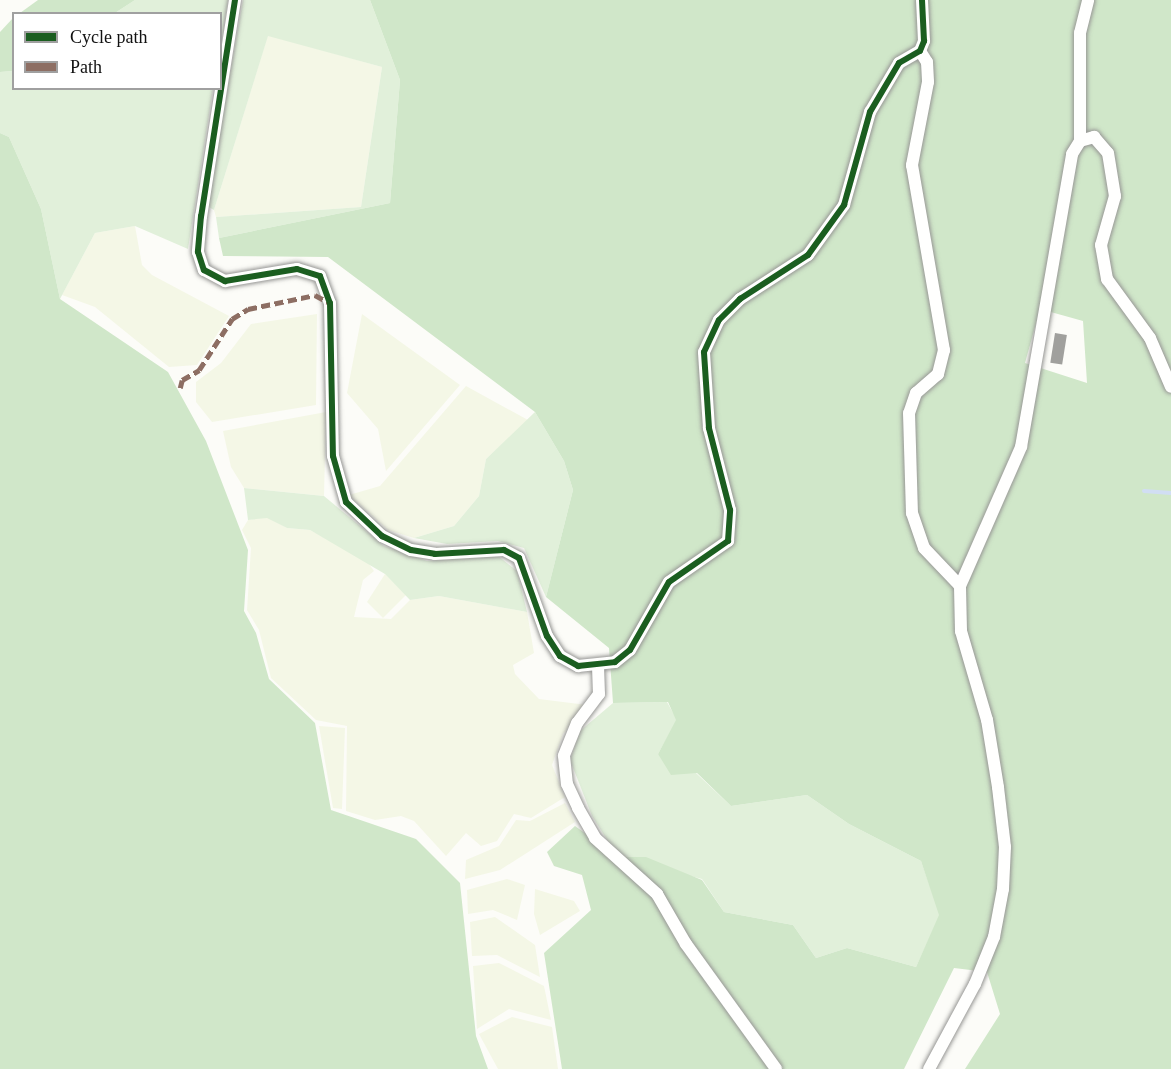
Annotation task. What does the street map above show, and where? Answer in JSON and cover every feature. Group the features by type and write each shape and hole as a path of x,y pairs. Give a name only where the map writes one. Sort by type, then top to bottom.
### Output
{"street":[{"path":"222,79 234,0"},
{"path":"220,90 201,216 198,252 204,270 225,281 297,269 320,276 330,303 333,456 346,502 382,536 411,550 435,554 504,550 519,558 547,636 560,656 578,666 598,666 615,662 630,650 669,582 728,541 730,510 709,428 704,352 719,320 740,299 808,255 844,206 870,112 899,63 920,51 924,41 922,0"},
{"path":"929,1069 975,984 994,937 1003,889 1005,847 998,787 987,720 961,631 960,586 1021,447 1072,154 1080,141 1080,33 1088,0"},
{"path":"920,51 927,62 928,82 912,165 944,350 938,374 916,393 909,413 912,513 924,548 960,586"},
{"path":"1080,141 1094,137 1107,153 1115,196 1101,245 1107,279 1150,338 1171,387"},
{"path":"598,666 599,694 577,723 564,756 567,784 595,838 657,894 686,944 776,1069"}],"green space":[{"path":"38,0 135,0 117,12 21,12"},
{"path":"135,0 228,0 222,39 222,12 117,12"},
{"path":"243,0 370,0 400,80 390,203 219,238 216,217 361,207 382,67 268,36 214,210 207,206"},
{"path":"370,0 1171,0 1171,1069 965,1069 1000,1014 987,972 954,968 904,1069 562,1069 544,953 591,910 582,875 554,866 547,852 575,826 618,857 646,857 702,880 724,912 793,925 816,958 847,948 916,967 939,915 921,861 849,824 807,795 731,806 697,773 671,775 658,754 676,720 668,702 613,703 609,648 546,597 573,490 564,461 535,412 328,257 223,256 219,238 390,203 400,80","holes":["1040,309 1083,321 1087,383 1025,363"]},
{"path":"12,19 12,71 0,72 0,32"},
{"path":"268,35 382,67 361,207 216,217 214,210"},
{"path":"12,71 12,90 213,90 188,249 135,226 95,233 60,299 41,209 9,137 0,133 0,72"},
{"path":"0,133 9,137 41,209 60,299 168,372 206,441 248,550 244,611 256,633 269,679 315,723 331,810 416,839 460,883 476,1036 488,1069 0,1069"},
{"path":"135,226 142,265 152,275 229,316 197,365 169,367 95,307 62,295 95,233"},
{"path":"317,314 316,405 212,422 196,402 196,382 221,363 251,324"},
{"path":"362,314 460,385 386,471 378,429 347,393"},
{"path":"466,386 528,420 486,459 479,496 454,526 414,538 388,530 349,495 380,486"},
{"path":"326,412 324,496 244,488 231,467 223,431"},
{"path":"535,412 564,461 573,490 546,597 524,548 498,541 447,544 414,538 454,526 479,496 486,459"},
{"path":"244,488 324,496 384,546 427,561 498,556 517,571 527,612 439,596 410,600 385,574 310,530 287,528 267,518 248,520"},
{"path":"267,517 287,528 310,530 367,561 374,571 363,580 354,617 391,619 410,600 439,596 527,612 534,653 513,665 515,674 539,699 587,705 563,734 552,765 565,797 531,818 514,814 497,841 481,846 466,833 446,856 414,821 401,816 375,820 346,811 347,726 316,720 271,678 259,630 247,610 251,548 242,530 248,520"},
{"path":"385,574 406,595 383,618 367,602"},
{"path":"667,702 677,720 658,754 696,773 731,806 807,795 849,824 921,861 940,915 916,967 847,948 816,958 793,925 724,912 702,879 618,857 592,816 570,760 580,731 613,703"},
{"path":"319,726 345,728 342,809 333,808"},
{"path":"565,803 575,822 500,870 465,879 466,860 499,846 516,820 530,821"},
{"path":"507,879 525,885 517,920 493,910 468,914 467,890"},
{"path":"535,889 574,901 580,911 540,935 534,914"},
{"path":"495,917 535,945 540,977 497,955 472,956 470,922"},
{"path":"499,963 544,986 551,1020 509,1009 477,1029 473,966"},
{"path":"512,1017 552,1027 558,1069 498,1069 479,1034"}],"building":[{"path":"1055,333 1067,335 1062,365 1050,363"}],"waterway":[{"path":"1144,491 1171,493"}],"marked path":[{"path":"180,388 182,380 199,370 232,319 248,309 315,295 330,303"}],"cycle path":[{"path":"222,83 235,0"},
{"path":"221,90 201,216 198,252 204,270 225,281 297,269 320,276 330,303 333,456 346,502 382,536 411,550 435,554 504,550 519,558 547,636 560,656 578,666 615,662 630,650 669,582 728,541 730,510 709,428 704,352 719,320 740,299 808,255 844,205 870,112 899,63 920,51 924,41 922,0"}]}
